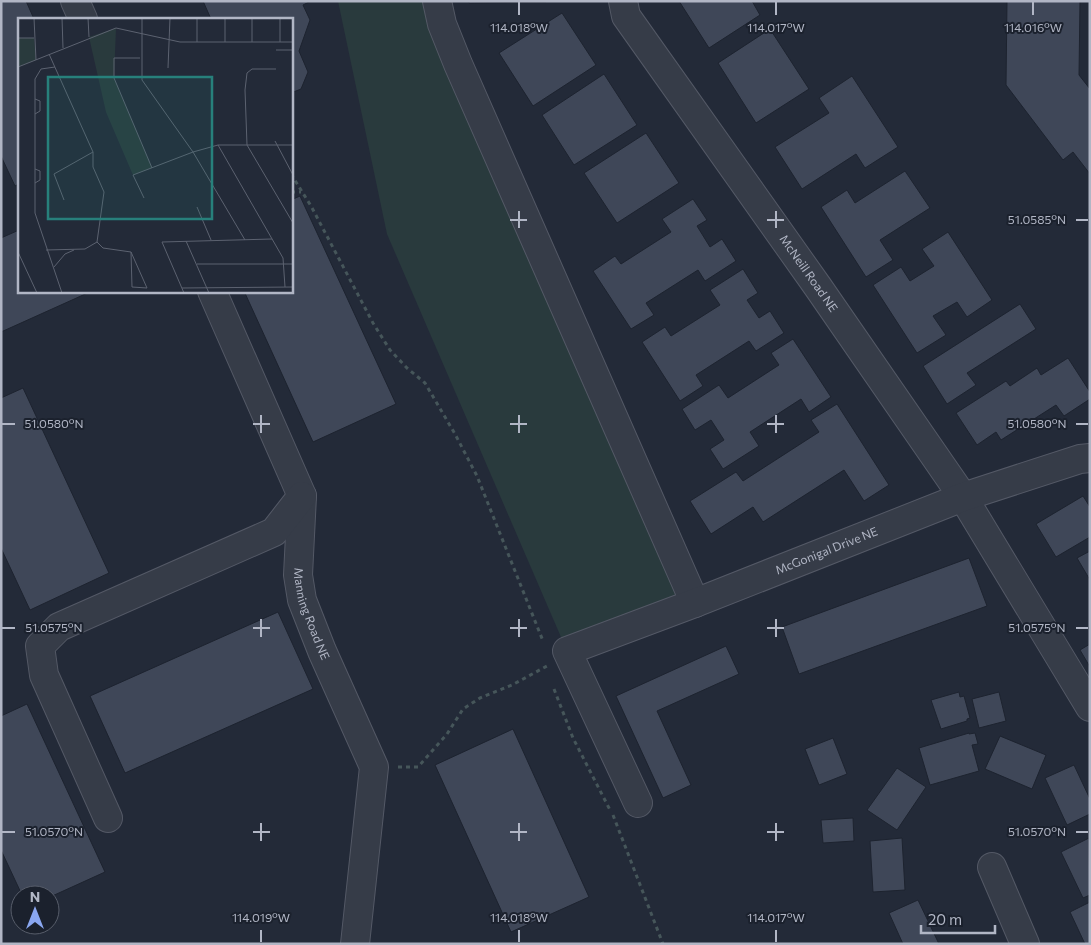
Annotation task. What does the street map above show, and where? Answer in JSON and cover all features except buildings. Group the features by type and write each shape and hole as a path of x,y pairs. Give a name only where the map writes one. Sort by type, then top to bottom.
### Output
{"street":[{"path":"75,1 83,18"},
{"path":"437,1 442,24 458,64 696,603"},
{"name":"McNeill Road NE","path":"623,1 626,16 818,287 963,497 1090,707"},
{"name":"Manning Road NE","path":"212,292 302,496 298,575 302,600 322,651 374,768"},
{"name":"McGonigal Drive NE","path":"551,654 696,603 963,497 1080,459 1090,458"},
{"path":"108,818 44,675 40,646 58,627 274,532 302,496"},
{"path":"551,654 638,803"},
{"path":"355,944 374,768"},
{"path":"992,867 1025,944"}],"path":[{"path":"292,176 373,323 390,350 407,368 425,382 456,434 477,476 551,654 550,674"},
{"path":"292,192 302,192"},
{"path":"374,768 418,768 447,734 463,710 480,698 512,685 551,654"},
{"path":"552,684 573,738 617,823 663,944"}],"shaded area":[{"path":"338,1 437,1 695,603 567,651 387,234"}]}
